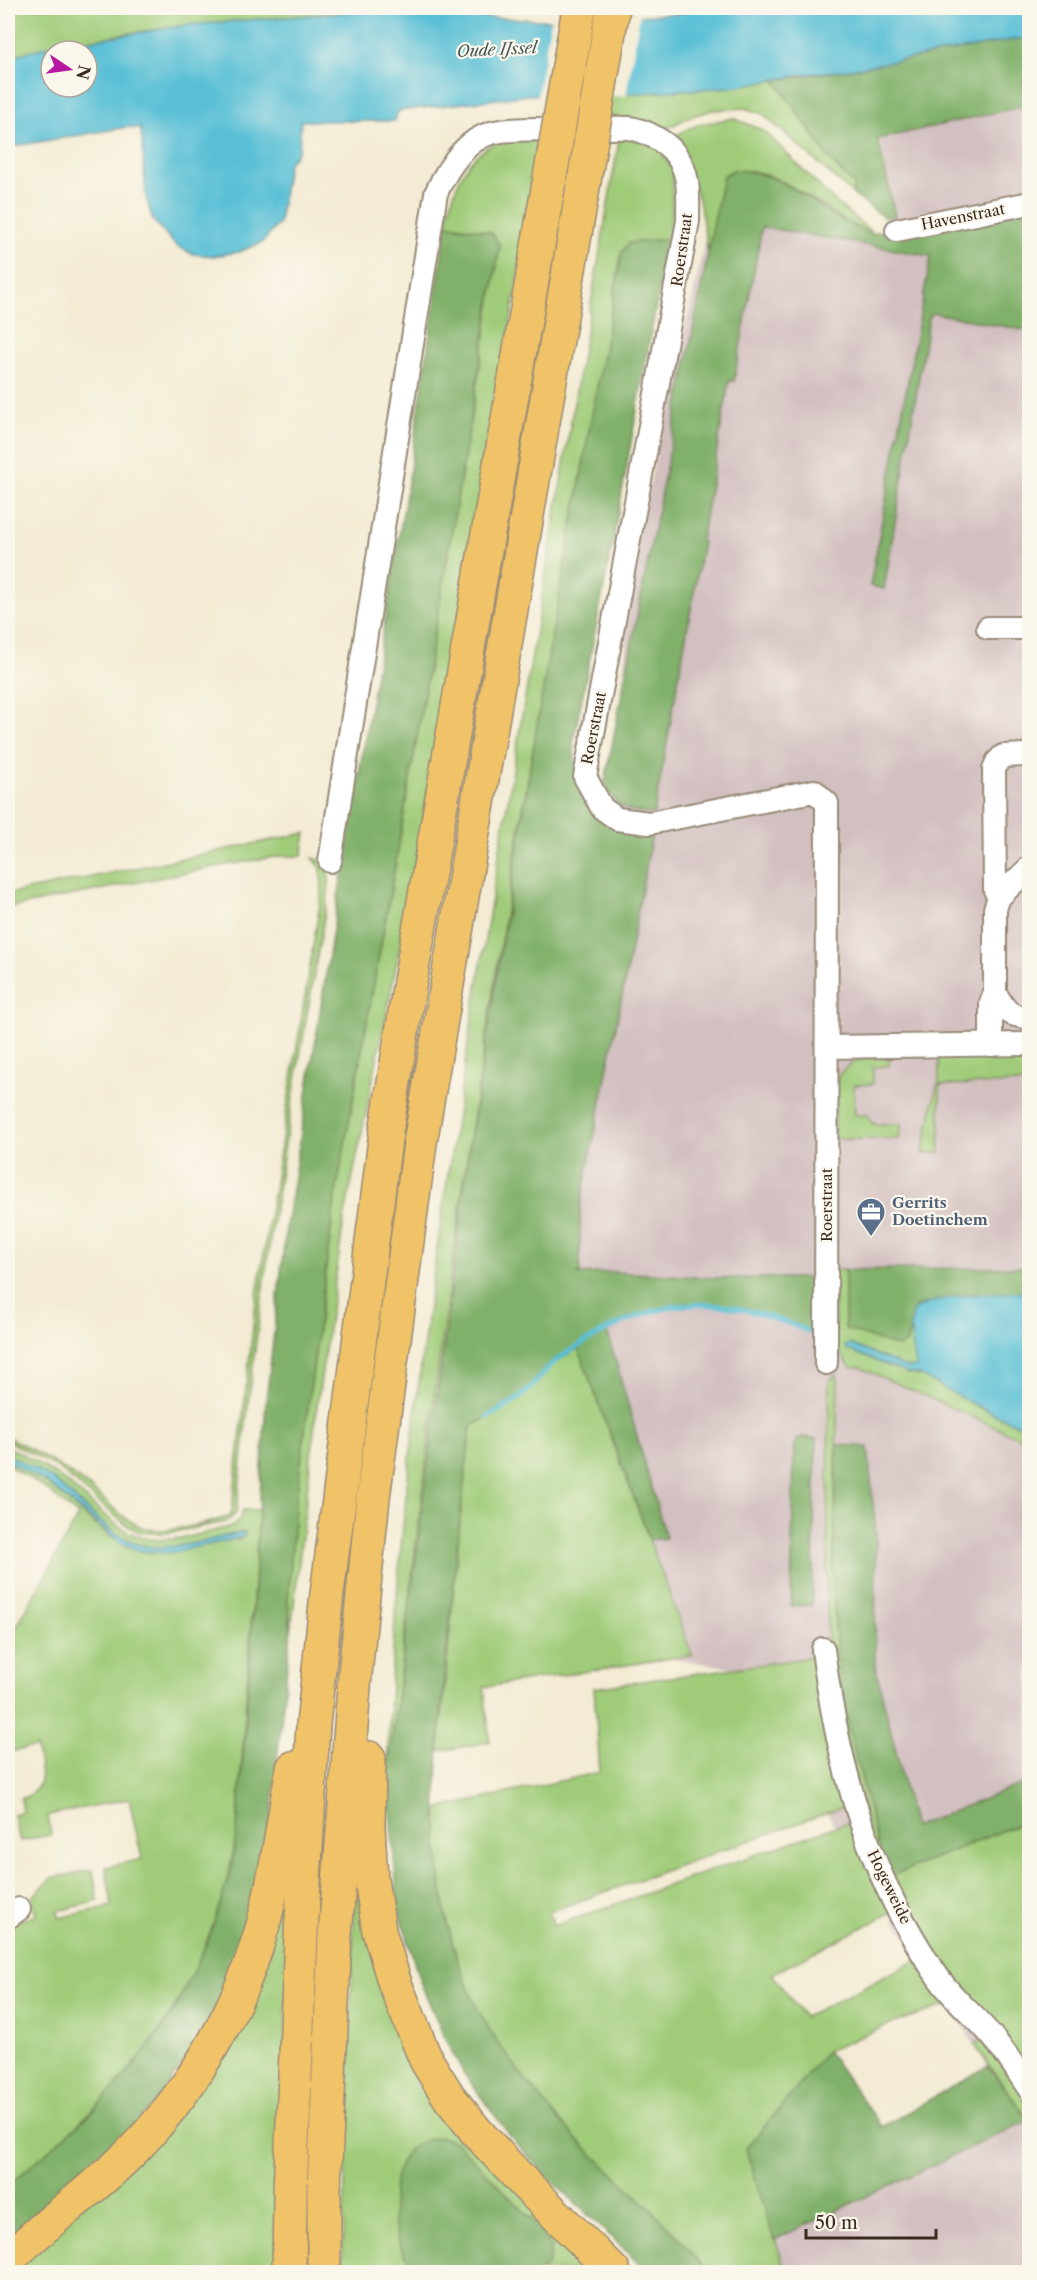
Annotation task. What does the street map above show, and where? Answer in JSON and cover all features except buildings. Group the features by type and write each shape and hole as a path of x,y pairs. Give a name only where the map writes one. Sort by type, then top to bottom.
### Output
{"highway":[{"path":"289,2272 290,2192 301,1935 314,1725 327,1594 386,1132 408,993 579,8"},
{"path":"324,2272 324,2189 335,1936 355,1674 373,1498 420,1143 613,8"},
{"path":"373,1498 368,1826 371,1879 382,1942 412,2030 426,2060 449,2097 525,2184 614,2272"},
{"path":"8,2260 100,2182 155,2127 195,2074 235,2001 263,1925 327,1594"}],"street":[{"name":"Roerstraat","path":"330,861 436,193 444,175 458,156 491,133 524,130 631,128 662,141 676,155 687,175 688,222 585,777 602,808 617,819 649,823 814,791 827,803 826,1363"},
{"name":"Havenstraat","path":"897,230 1029,203"},
{"path":"988,628 1029,628"},
{"path":"999,897 995,890 994,770 997,762 1003,756 1026,755 1029,758"},
{"path":"991,1045 991,1004 995,993 994,920 999,897 1029,867"},
{"path":"995,993 1006,1011 1012,1016 1029,1017"},
{"path":"828,1047 1029,1044"},
{"name":"Hogeweide","path":"823,1649 835,1727 846,1772 861,1827 878,1868 913,1937 938,1978 990,2033 1029,2090"}],"shaded area":[{"path":"1029,100 1029,2272 787,2272 774,2240 1024,2123 827,1813 792,1677 670,1658 572,1310 633,557 709,224 761,220 898,241 879,132"}],"green space":[{"path":"8,8 340,8 346,12 187,25 97,39 39,39 39,51 8,57"},
{"path":"1029,37 1029,105 878,139 895,216 885,218 854,195 854,185 831,161 775,80 840,71"},
{"path":"775,80 831,161 854,185 854,195 763,114 744,108 712,110 689,117 660,132 545,121 549,95 691,90"},
{"path":"733,118 764,131 831,198 873,233 838,216 778,180 759,172 740,171 723,176 708,252 699,199 676,145 676,136 696,125"},
{"path":"620,135 658,148 673,168 672,219 668,239 629,243 622,252 523,806 487,1028 458,1219 387,1778 398,1582 407,1485 431,1290 510,783"},
{"path":"542,140 445,703 395,972 344,1219 316,1413 291,1630 288,1601 295,1507 335,1199 395,867 500,246 491,232 446,224 457,185 470,162 479,153 504,141"},
{"path":"733,170 754,172 773,178 837,217 873,233 1023,207 1029,209 1029,331 933,313 929,317 884,589 870,586 931,256 762,227 734,381 729,381 701,541 703,542 654,814 636,812 620,805 604,786 723,176"},
{"path":"446,225 491,232 500,245 395,867 335,1199 295,1507 288,1601 291,1630 272,1821 262,1874 253,1910 228,1980 212,2014 174,2077 135,2124 8,2238 8,2186 90,2114 122,2079 175,2009 209,1938 231,1869 237,1830 246,1718 266,1402 286,1227 338,898 407,489"},
{"path":"668,239 614,536 573,743 576,768 582,788 653,829 580,1207 580,1272 577,1274 614,1272 715,1278 812,1278 812,1313 815,1334 760,1314 711,1305 687,1305 662,1309 607,1331 666,1538 650,1540 578,1348 554,1363 525,1394 504,1409 471,1426 443,1690 437,1797 438,1851 444,1903 456,1954 475,2004 503,2050 548,2108 578,2140 662,2220 707,2272 647,2272 514,2141 465,2075 446,2041 419,1979 398,1906 387,1778 470,1142 550,645 622,252 629,243"},
{"path":"306,833 302,856 281,856 214,867 8,908 8,894"},
{"path":"313,858 327,862 329,882 327,901 264,1280 237,1509 235,1515 226,1522 169,1533 137,1531 126,1525 58,1468 8,1441 8,1437 70,1473 122,1515 144,1528 175,1529 230,1516 256,1301 322,891 321,868"},
{"path":"1029,1054 1029,1083 940,1085 940,1153 923,1153 939,1084 939,1056"},
{"path":"889,1056 889,1066 873,1067 873,1084 854,1085 855,1115 867,1115 873,1124 901,1124 899,1139 834,1139 836,1080 846,1067 858,1060"},
{"path":"1029,1267 1029,1292 994,1293 923,1304 914,1309 907,1343 898,1347 845,1329 845,1270"},
{"path":"834,1270 845,1270 845,1329 907,1343 910,1326 916,1367 909,1368 849,1344 846,1349 933,1381 980,1408 1029,1430 1029,1442 859,1367 851,1368 835,1347"},
{"path":"578,1348 692,1655 484,1687 490,1742 439,1751 463,1487 471,1426 504,1409 525,1394 554,1363"},
{"path":"835,1375 838,1380 833,1584 837,1655 842,1700 877,1843 872,1845 828,1662 829,1386 830,1380"},
{"path":"802,1437 816,1439 812,1605 791,1606 794,1450 796,1441"},
{"path":"837,1445 868,1447 876,1539 875,1666 914,1827 1029,1781 1029,1820 886,1878 842,1700 833,1584"},
{"path":"8,1447 53,1473 106,1517 139,1537 161,1540 192,1536 233,1526 239,1520 243,1510 259,1510 237,1830 231,1865 211,1932 182,1995 143,2053 94,2108 8,2186 8,1923 36,1916 32,1898 51,1878 93,1870 98,1901 58,1911 59,1918 112,1906 106,1867 142,1859 129,1799 48,1815 51,1835 20,1841 14,1815 23,1812 21,1799 35,1790 39,1784 41,1770 36,1747 8,1752 8,1642 78,1516 44,1487 8,1465 8,1461 43,1480 110,1536 138,1550 153,1553 238,1538 238,1540 244,1537 245,1532 177,1546 140,1545 114,1532 56,1482 8,1455"},
{"path":"813,1657 849,1805 549,1912 554,1926 854,1820 894,1911 772,1974 804,2017 921,1958 950,2004 888,2025 827,2051 746,2149 786,2272 707,2272 677,2236 563,2125 512,2063 479,2013 458,1965 445,1914 438,1861 437,1809 600,1772 594,1688"},
{"path":"1029,1820 1029,2079 966,2002 886,1878"},
{"path":"360,1849 394,2005 604,2272 421,2268 444,2272 342,2272 354,1910"},
{"path":"291,1867 277,2272 8,2272 136,2154"},
{"path":"988,2038 1029,2100 1029,2121 974,2044"},
{"path":"827,2051 882,2127 988,2066 1029,2120 774,2240 746,2149"},
{"path":"441,2137 457,2143 544,2232 551,2248 548,2265 539,2272 460,2273 429,2271 409,2260 401,2247 393,2213 396,2177 401,2162 411,2148 423,2141"}],"water":[{"name":"Oude IJssel","path":"697,8 1029,8 1029,37 840,71 807,74 732,87 639,93 531,95 398,111 395,121 301,121 299,150 288,164 279,223 263,242 239,252 214,256 193,254 176,246 152,219 146,197 141,129 128,127 8,147 8,57 39,49 39,99 99,99 99,39 97,39 187,25 362,11 562,21 681,13"},
{"path":"1029,1292 1029,1430 973,1404 918,1374 909,1374 846,1349 845,1346 849,1344 909,1368 916,1367 910,1326 914,1310 926,1304 955,1297 986,1293"},
{"path":"8,1455 56,1482 114,1532 140,1545 177,1546 245,1532 244,1537 169,1553 139,1551 121,1543 46,1482 8,1461"}],"pier":[{"path":"640,14 626,96 537,98 551,18"}],"waterway":[{"path":"487,1417 521,1396 554,1362 574,1348 609,1329 661,1309 708,1304 732,1307 808,1331"}],"place":[{"name":"Gerrits Doetinchem","path":"871,1238"}]}
